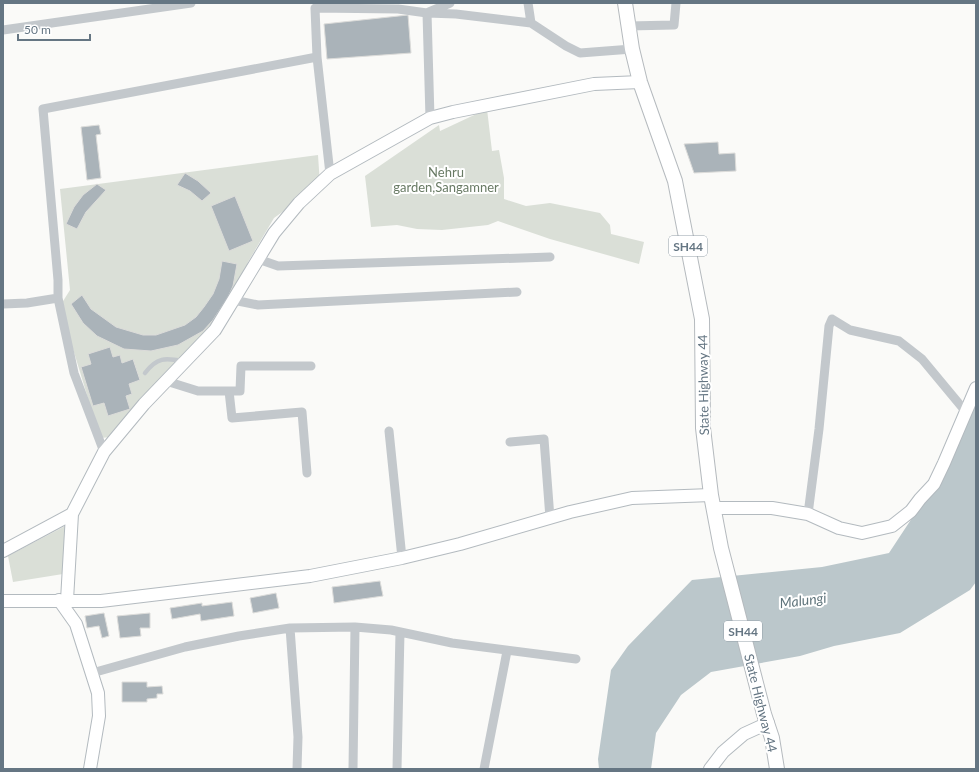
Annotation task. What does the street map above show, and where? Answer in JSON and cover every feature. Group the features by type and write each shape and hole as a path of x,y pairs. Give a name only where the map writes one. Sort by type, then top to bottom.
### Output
{"main road":[{"name":"State Highway 44","path":"626,3 632,49 640,82 675,181 702,319 703,428 712,501 721,548 766,719 777,769"}],"street":[{"path":"3,30 171,4 192,3"},
{"path":"427,12 450,3"},
{"path":"528,3 531,23"},
{"path":"628,26 674,24 676,3"},
{"path":"330,174 317,57 314,5 397,6 427,12 531,23 566,46 580,52 632,49"},
{"path":"427,12 430,118"},
{"path":"104,452 74,373 58,298 58,280 44,109 317,57"},
{"path":"90,769 99,716 98,693 76,624 63,600 72,514 104,452 144,404 215,330 274,233 300,203 330,174 430,118 594,84 640,82"},
{"path":"258,259 278,266 550,257"},
{"path":"233,300 258,305 517,292"},
{"path":"3,304 27,304 58,298"},
{"path":"808,514 829,326 832,319 850,330 899,341 922,359 966,412"},
{"path":"166,382 198,391 240,391 241,366 311,366"},
{"path":"3,601 101,601 310,576 402,558 460,544 550,518 632,498 712,501 772,508 808,514 839,528 862,533 892,526 911,511 934,484 976,388"},
{"path":"229,391 232,418 302,412 307,473"},
{"path":"389,431 402,558"},
{"path":"510,442 544,439 550,518"},
{"path":"3,551 72,514"},
{"path":"92,673 185,647 239,636 290,628 355,627 400,632 452,643 507,651 576,659"},
{"path":"353,769 355,627"},
{"path":"290,628 298,737 297,769"},
{"path":"397,769 400,632"},
{"path":"484,769 507,651"},
{"path":"710,769 724,752 744,734 766,719"}],"lane":[{"path":"145,373 151,364 157,360 171,359 186,361"}],"green space":[{"name":"Nehru garden,Sangamner","path":"487,109 492,151 499,150 504,178 504,199 526,206 550,203 600,213 610,225 611,234 644,242 639,264 550,239 498,221 488,225 442,230 417,229 397,225 371,227 365,176 439,125 440,131"},
{"path":"318,155 320,185 274,218 248,262 245,272 228,303 200,338 112,437 100,438 60,306 70,290 60,189"},
{"path":"71,523 63,574 13,582 8,556"}],"water":[{"name":"Malungi","path":"976,388 976,582 970,590 900,633 834,646 800,656 711,672 681,695 656,733 651,769 599,769 598,759 611,670 628,646 692,580 822,567 889,553 939,477"}],"building":[{"path":"408,15 411,53 327,59 324,24"},
{"path":"99,125 101,134 96,135 101,178 87,180 81,127"},
{"path":"718,142 719,154 735,153 736,171 694,173 684,144"},
{"path":"185,173 198,181 211,193 202,201 190,191 177,185"},
{"path":"97,184 106,190 86,212 77,229 66,224 74,207 83,195"},
{"path":"235,196 253,241 229,251 211,206"},
{"path":"222,261 237,264 233,286 228,297 213,320 203,331 178,345 151,351 124,349 97,336 83,323 71,304 82,295 91,309 116,327 143,335 156,335 185,325 196,317 213,294 219,279"},
{"path":"110,347 113,357 120,355 122,363 133,359 140,380 129,384 132,394 126,396 130,409 108,416 104,403 93,406 81,367 91,364 88,354"},
{"path":"380,581 383,596 334,603 332,587"},
{"path":"276,593 279,608 253,613 250,598"},
{"path":"232,602 234,616 201,621 200,614 172,619 170,608 202,603 202,606"},
{"path":"104,613 109,636 102,638 99,626 87,628 85,616"},
{"path":"150,613 150,628 140,628 141,636 120,638 117,616"},
{"path":"122,682 147,682 147,687 162,686 163,694 157,694 157,698 147,699 147,702 122,702"}]}
